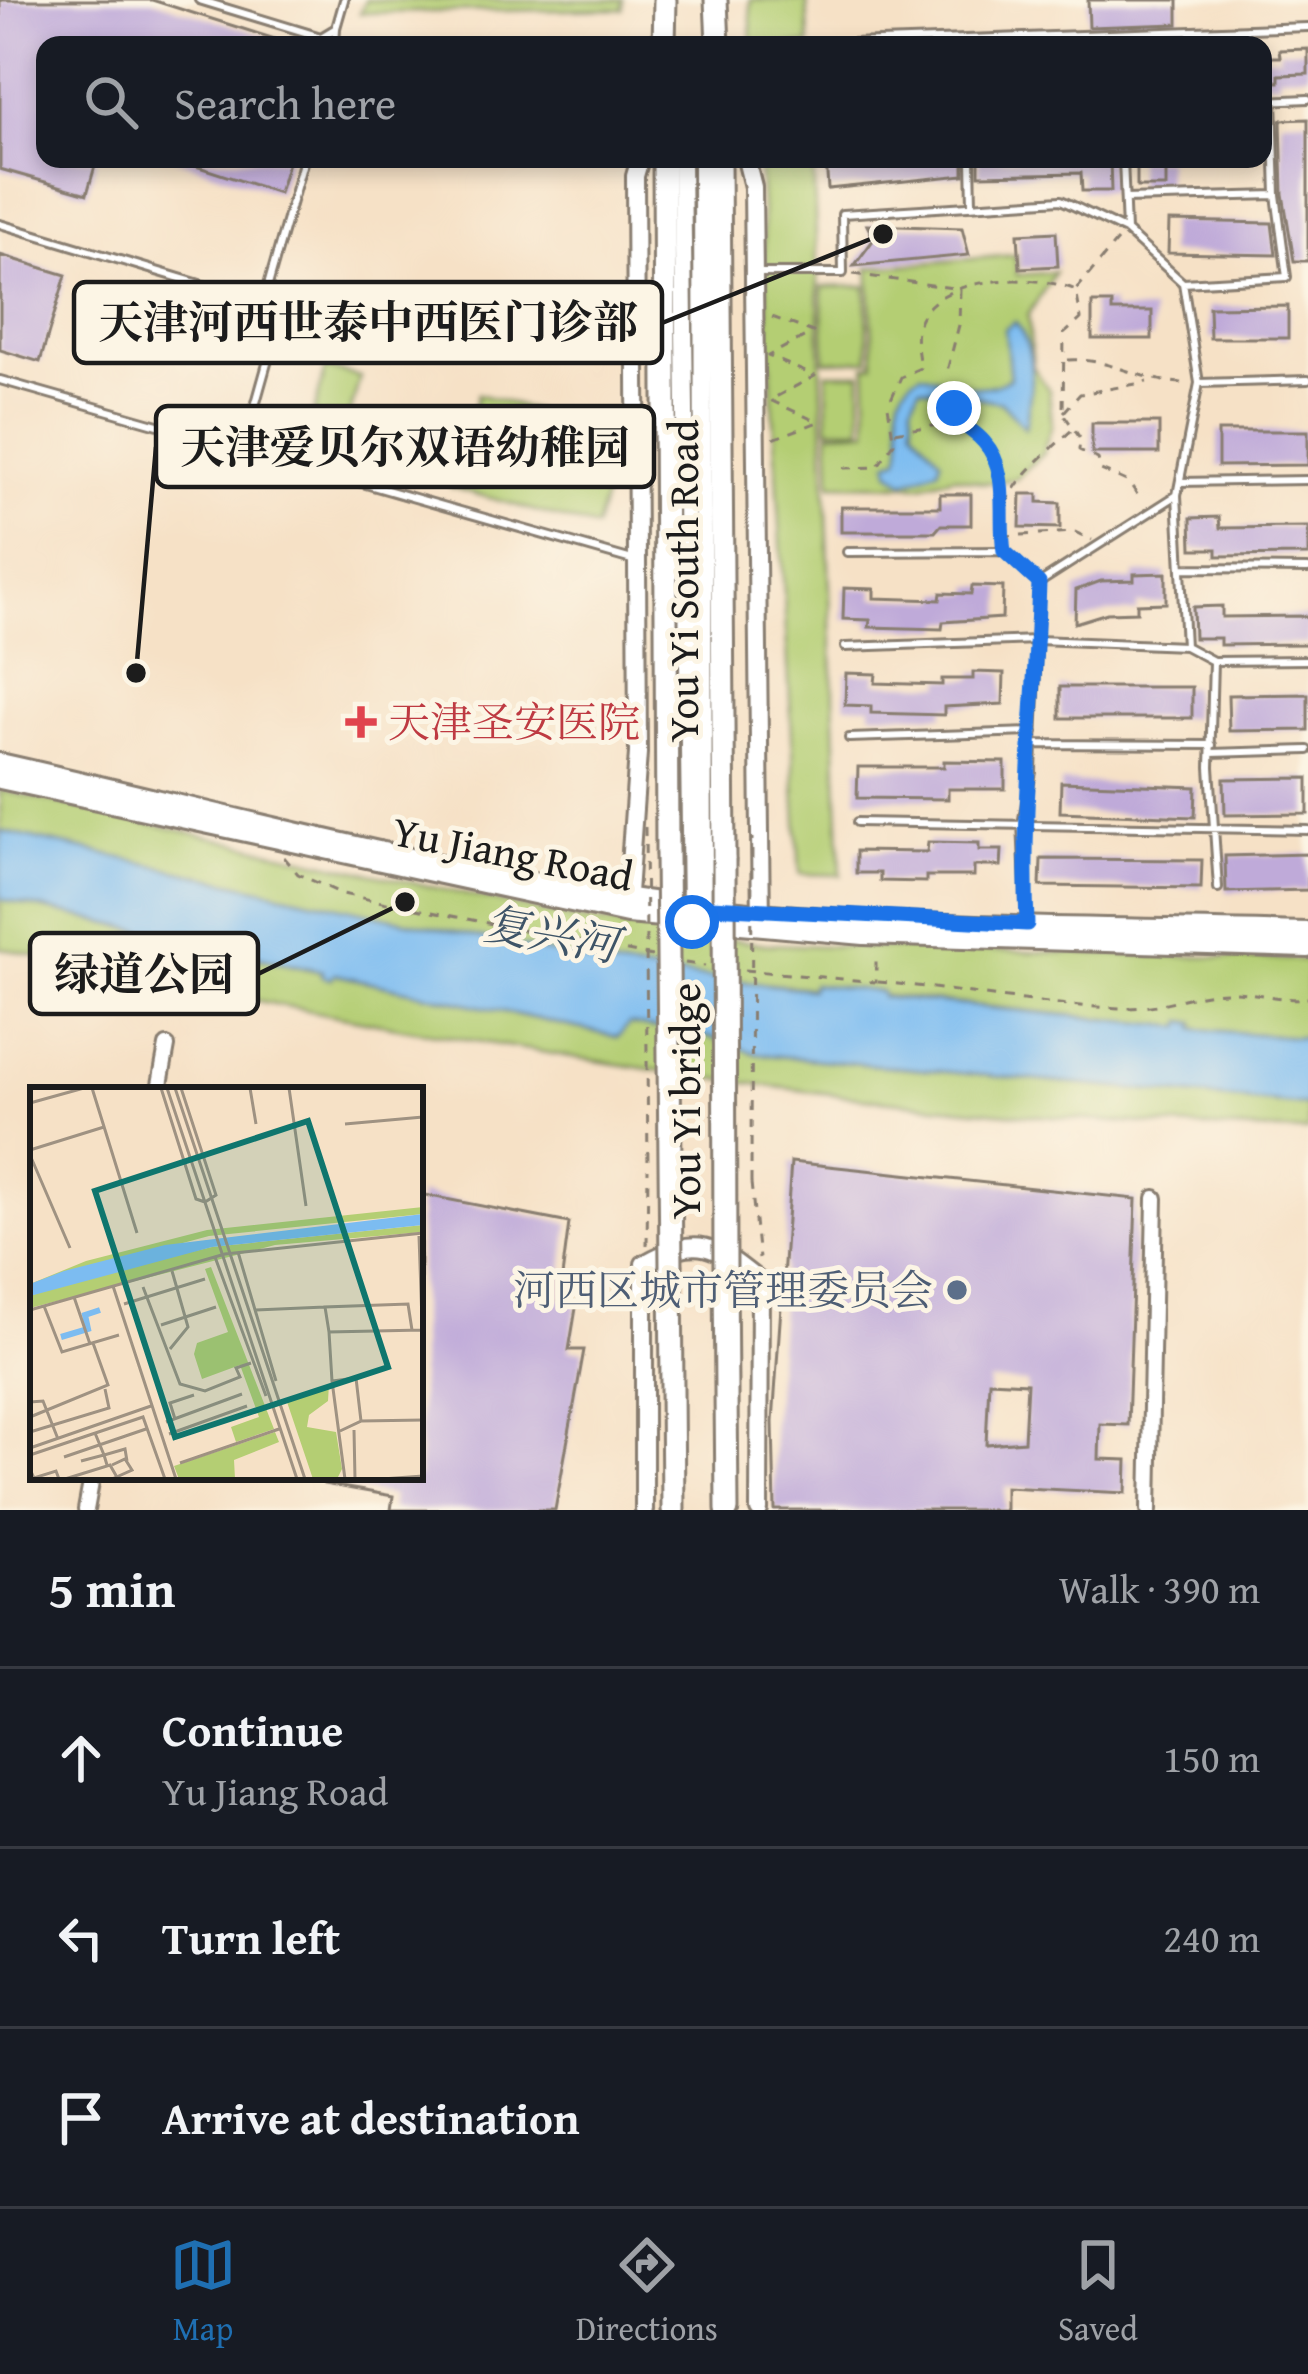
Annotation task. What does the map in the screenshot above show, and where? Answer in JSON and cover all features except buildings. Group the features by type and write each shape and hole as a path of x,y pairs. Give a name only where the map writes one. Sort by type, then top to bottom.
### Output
{"main road":[{"path":"664,36 665,0"},
{"path":"716,0 718,36"},
{"name":"You Yi South Road","path":"664,168 667,853"},
{"name":"You Yi South Road","path":"718,168 724,859"},
{"name":"Yu Jiang Road","path":"0,764 627,905"},
{"name":"Yu Jiang Road","path":"0,779 268,838 698,915 876,935 1308,948"},
{"name":"You Yi bridge","path":"667,853 673,1510"},
{"name":"You Yi bridge","path":"724,859 727,1510"},
{"name":"Yu Jiang Road","path":"761,921 1308,932"}],"street":[{"path":"627,905 638,753 637,168"},
{"path":"682,168 698,915"},
{"path":"698,915 702,168"},
{"path":"748,168 753,187 761,921"},
{"path":"160,1087 167,1046"},
{"path":"1149,1510 1155,1198"},
{"path":"644,1510 644,1264 677,1245 717,1247 760,1282 759,1510"},
{"path":"86,1510 91,1480"}],"lane":[{"path":"199,0 318,36"},
{"path":"336,36 344,0"},
{"path":"1107,36 1308,27"},
{"path":"323,36 336,28"},
{"path":"1195,31 1195,36"},
{"path":"1183,284 1287,277 1276,195 1273,100 1308,99"},
{"path":"262,303 301,168"},
{"path":"971,168 972,204"},
{"path":"1124,168 1126,231"},
{"path":"1125,200 1276,195"},
{"path":"754,273 843,273 842,214 1061,200 1126,231 1183,284 1199,382 1177,495 1185,646"},
{"path":"0,224 282,310 243,449"},
{"path":"0,380 638,561"},
{"path":"1199,382 1308,380"},
{"path":"1180,482 1308,480"},
{"path":"1039,583 1177,495"},
{"path":"847,552 1004,551 1039,583 1034,744 1022,824 1027,924"},
{"path":"1180,568 1308,568"},
{"path":"844,647 1037,640 1185,646 1213,662 1308,660"},
{"path":"1213,662 1218,887"},
{"path":"849,738 1034,732"},
{"path":"1034,744 1308,750"},
{"path":"857,822 1308,830"}],"path":[{"path":"1126,231 1076,290 1081,320 1064,334 1068,360 1063,413 1074,428 1079,450 1098,459 1101,470 1130,482 1148,513"},
{"path":"843,273 960,289"},
{"path":"844,468 877,467 894,443 888,406 901,377 920,368 917,328 931,305 960,289 994,279 1059,283 1076,290"},
{"path":"946,375 959,325 960,289"},
{"path":"770,316 813,332 768,356 815,376 770,400 818,422 773,439"},
{"path":"1068,360 1083,358 1149,381"},
{"path":"1063,413 1080,394 1149,381 1199,382"},
{"path":"948,396 958,421 985,442 1005,495"},
{"path":"894,433 958,421"},
{"path":"1004,551 998,515 1005,495 1074,428"},
{"path":"1001,536 1076,532 1088,534 1096,546"},
{"path":"645,827 648,1232"},
{"path":"268,838 298,874 342,894 655,957"},
{"path":"752,838 751,1184 757,1236"},
{"path":"876,935 876,982"},
{"path":"676,961 719,968"},
{"path":"740,970 1116,1008 1162,1008 1201,995 1237,992 1266,1000 1308,998"}],"green space":[{"path":"365,0 623,0 623,9 360,13"},
{"path":"750,0 807,0 809,36 752,36"},
{"path":"760,168 813,168 841,875 800,874"},
{"path":"1015,255 1017,275 1055,272 1028,315 1033,367 1049,390 1052,425 1043,452 1016,479 985,483 954,476 922,485 831,484 829,432 868,430 866,366 874,364 869,268"},
{"path":"866,286 869,360 825,361 822,287"},
{"path":"326,368 360,377 343,441 309,431"},
{"path":"827,373 861,373 862,428 828,428"},
{"path":"478,394 622,436 595,528 451,487"},
{"path":"0,790 575,919 765,944 1308,960 1308,1038 1195,1029 1195,1023 1185,1021 1183,1027 617,968 0,831"},
{"path":"0,899 322,972 332,979 333,974 617,1037 628,1024 712,1038 757,1054 1308,1106 1308,1132 1143,1124 814,1092 324,1014 0,948"}],"water":[{"path":"1015,322 1030,359 1025,428 1001,402 920,387 912,404 913,427 941,459 938,469 905,482 890,471 889,462 899,458 899,400 909,381 921,373 976,387 1010,378 1005,329"},
{"path":"0,831 617,968 811,989 812,984 882,992 882,997 1182,1027 1184,1021 1195,1023 1195,1029 1308,1038 1308,1106 757,1054 712,1038 629,1024 618,1037 334,974 331,979 321,976 322,971 0,899"}],"place":[{"name":"天津河西世泰中西医门诊部","path":"883,234"},
{"name":"天津爱贝尔双语幼稚园","path":"136,673"},
{"name":"天津圣安医院","path":"361,722"},
{"name":"绿道公园","path":"405,902"},
{"name":"河西区城市管理委员会","path":"957,1290"}],"route":[{"path":"692,922 692,906 861,920 1027,924 1022,824 1032,772 1039,583 1004,551 998,515 1005,495 996,468 985,442 960,425 954,408"}],"water label":[{"name":"复兴河","path":"551,934"}]}
